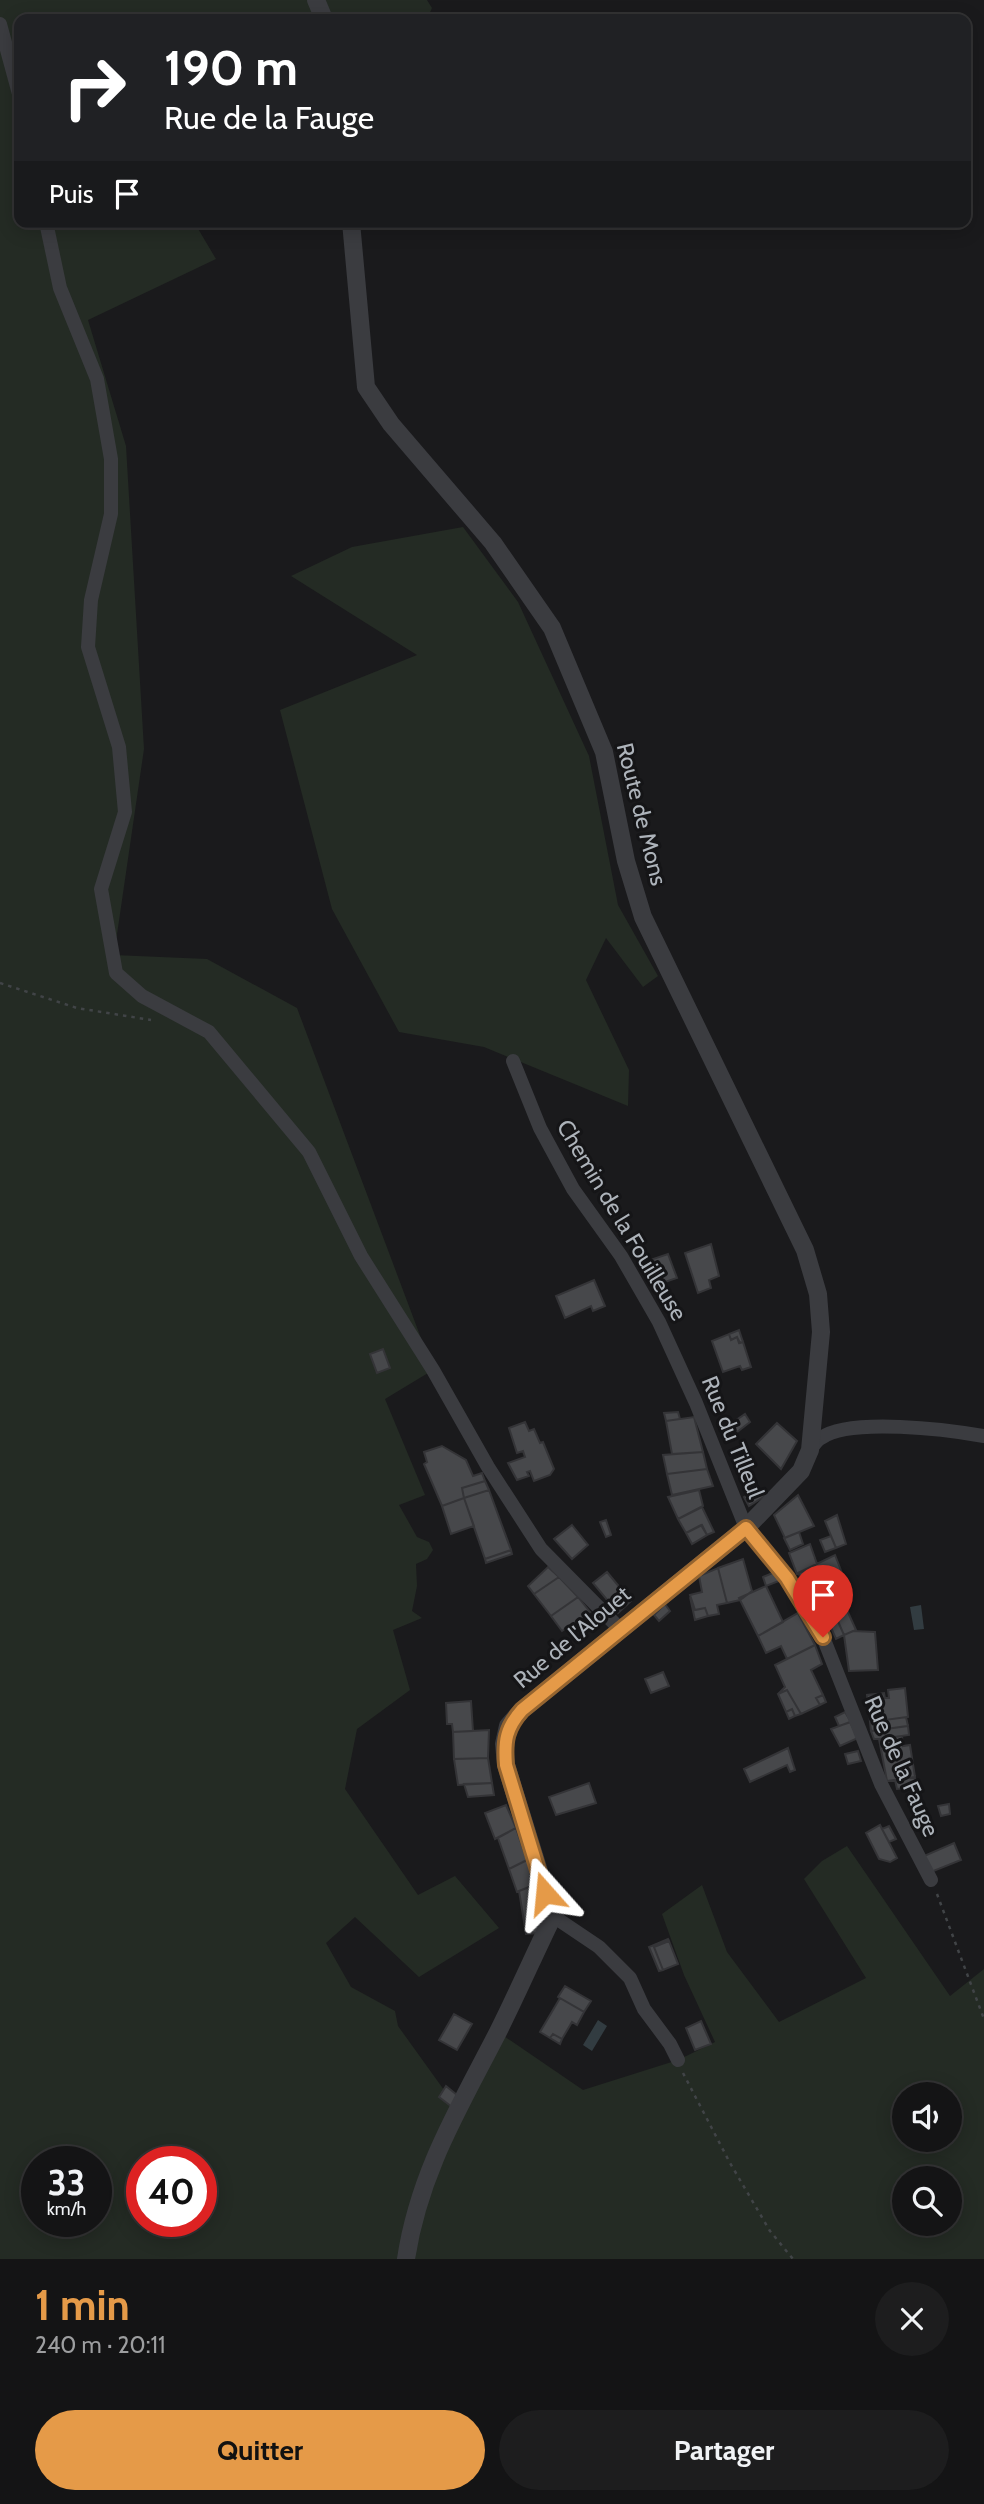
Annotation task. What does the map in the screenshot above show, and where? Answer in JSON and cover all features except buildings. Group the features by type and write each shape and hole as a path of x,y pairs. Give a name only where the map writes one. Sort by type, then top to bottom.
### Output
{"street":[{"path":"0,24 14,76"},
{"path":"47,228 60,288 97,379 111,459 111,514 91,600 88,647 119,747 125,812 101,889 116,974 142,996 209,1032 309,1152 361,1256 541,1549 619,1628"},
{"name":"Route de Mons","path":"352,228 366,387 391,424 493,543 552,628 604,752 626,861 643,917 806,1250 818,1294 821,1332 810,1450"},
{"name":"Chemin de la Fouilleuse","path":"513,1061 553,1152 573,1189 621,1256 678,1363"},
{"name":"Rue du Tilleul","path":"678,1363 746,1528"},
{"path":"810,1450 820,1438 838,1430 862,1427 921,1427 984,1436"},
{"name":"Rue de l'Alouet","path":"553,1916 506,1765 504,1744 508,1726 522,1710 619,1628 746,1528 801,1471 810,1450"},
{"name":"Rue de la Fauge","path":"746,1528 787,1578 823,1637 881,1784 931,1880"},
{"path":"406,2259 410,2228 429,2169 451,2118 498,2032 553,1916 599,1947 630,1978 643,2009 670,2044 678,2060"}],"path":[{"path":"0,983 77,1009 157,1021 174,1014"},
{"path":"931,1880 984,2019"},
{"path":"678,2060 689,2088 730,2163 770,2231 793,2259"}],"shaded area":[{"path":"0,0 427,0 432,8 429,14 14,14 14,228 198,228 216,259 88,320 126,446 144,749 114,955 207,959 297,1008 433,1370 385,1399 425,1495 399,1505 417,1537 429,1542 433,1550 427,1559 416,1564 417,1586 412,1611 422,1618 393,1630 410,1690 357,1729 345,1789 418,1895 455,1876 499,1928 419,1977 355,1917 326,1943 351,1987 395,2011 398,2026 462,2115 498,2032 583,2090 678,2060 715,2042 684,1975 662,1914 702,1885 727,1952 779,2022 866,1978 804,1879 822,1861 847,1846 950,1996 984,1969 984,2259 0,2259"},
{"path":"463,527 518,602 589,756 618,905 658,976 643,987 606,938 586,980 629,1070 628,1106 484,1047 399,1032 332,909 280,710 417,655 291,576 352,547"},
{"path":"921,1605 924,1629 914,1630 910,1607"},
{"path":"598,2020 607,2026 592,2051 583,2045"}],"route":[{"path":"545,1893 506,1765 504,1744 508,1726 522,1710 619,1628 746,1528 787,1578 823,1637"}]}
